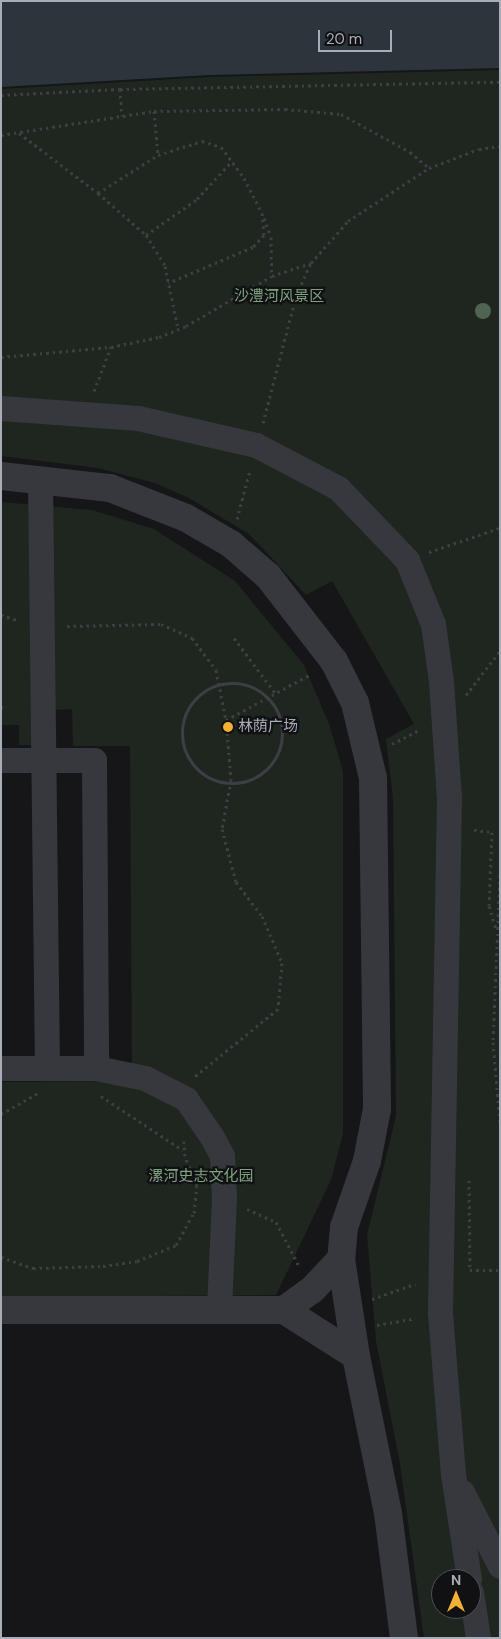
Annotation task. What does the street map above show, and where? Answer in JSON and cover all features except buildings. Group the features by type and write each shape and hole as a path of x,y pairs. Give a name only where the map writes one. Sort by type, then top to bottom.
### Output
{"street":[{"path":"1,408 138,418 256,445 338,488 407,560 433,624 442,681 448,826 440,1304 453,1474 467,1569"},
{"path":"1,476 110,488 146,499 231,544 268,576 334,662 355,703 373,778 377,1109 367,1161 344,1227 341,1259 352,1331 388,1513 404,1638"},
{"path":"40,479 45,1079"},
{"path":"1,760 94,760 96,1068"},
{"path":"1,1068 45,1079 96,1068 145,1078 186,1099 222,1156 224,1198 219,1310"},
{"path":"284,1310 312,1290 341,1259"},
{"path":"1,1310 284,1310 352,1331"},
{"path":"453,1474 500,1566"},
{"path":"475,1619 478,1638"}],"path":[{"path":"1,95 120,89 500,82"},
{"path":"120,89 122,116"},
{"path":"1,135 154,111 285,109 341,114 410,152 429,168"},
{"path":"154,111 158,155"},
{"path":"18,133 98,193 146,235 164,266 178,329"},
{"path":"98,193 158,155 202,141 221,147 232,161 262,213 271,237 272,276"},
{"path":"265,415 296,296 311,263 348,221 429,168 479,149 500,146"},
{"path":"146,235 197,199 232,161"},
{"path":"168,282 253,247 264,235 262,213"},
{"path":"1,357 111,347 159,338 272,276 311,263"},
{"path":"93,415 95,389 111,347"},
{"path":"231,544 256,445"},
{"path":"407,560 500,528"},
{"path":"1,614 40,628 161,624 192,638 216,670 226,720 230,784 222,829 236,882 262,916 282,963 278,1009 195,1074 186,1099 183,1150 197,1186 194,1213 176,1246 137,1261 33,1268 1,1257"},
{"path":"234,638 276,694"},
{"path":"226,720 334,662"},
{"path":"231,683 248,686 268,698 281,720 283,735 280,751 260,775 230,784 213,780 199,771 188,758 182,742 182,724 188,708 199,695 219,685 231,683"},
{"path":"448,826 492,832 489,906 497,932"},
{"path":"500,875 493,1042 500,1123"},
{"path":"1,1114 45,1079"},
{"path":"98,1094 183,1150"},
{"path":"442,1178 469,1180 470,1270 500,1270"},
{"path":"197,1186 276,1222 312,1290"},
{"path":"418,1283 440,1304 352,1331 418,1283"}],"green space":[{"name":"沙澧河风景区","path":"500,70 500,1638 424,1638 400,1464 376,1341 367,1235 396,1116 393,798 386,739 414,724 332,581 306,595 249,534 189,498 155,483 98,468 1,456 1,89 209,77"},
{"name":"漯河史志文化园","path":"1,502 92,510 154,529 235,581 304,665 329,724 343,771 343,1134 331,1180 276,1295 1,1297 1,1082 132,1081 130,746 73,746 72,709 55,710 55,745 19,745 19,725 1,725"}],"shaded area":[{"path":"1,1 500,1 500,68 210,75 1,87"}],"place":[{"name":"林荫广场","path":"228,727"}]}
